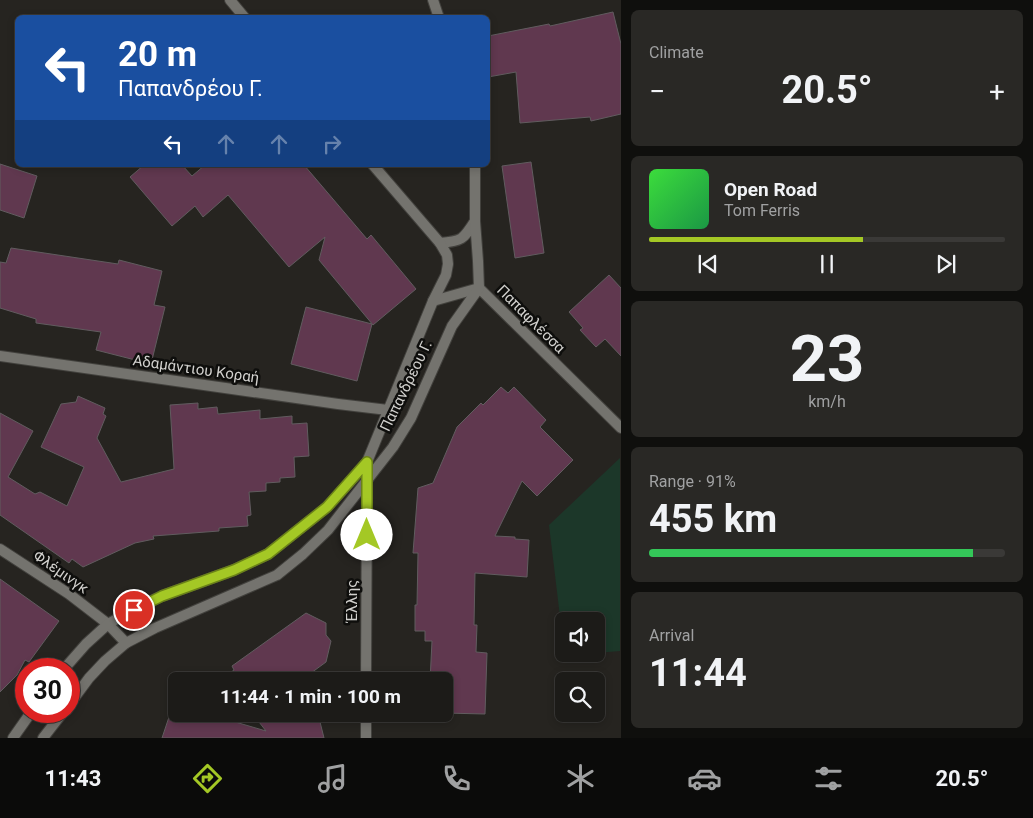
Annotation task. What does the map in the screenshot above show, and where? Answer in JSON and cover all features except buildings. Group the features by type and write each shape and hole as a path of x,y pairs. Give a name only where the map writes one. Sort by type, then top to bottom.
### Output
{"street":[{"path":"230,0 242,15"},
{"path":"433,0 438,15"},
{"path":"375,167 440,243 447,255 446,275 433,302"},
{"path":"475,167 475,221 479,288"},
{"path":"440,243 455,242 464,238 475,221"},
{"name":"Παπαφλέσσα","path":"433,302 479,288 620,428"},
{"name":"Παπανδρέου Γ.","path":"80,690 105,661 126,643 155,628 277,575 328,530 393,447 411,418 452,326 479,288"},
{"name":"Παπανδρέου Γ.","path":"74,658 108,624 162,596 234,570 268,554 327,507 367,462 433,302"},
{"name":"Αδαμάντιου Κοραή","path":"0,356 388,410"},
{"name":"Έλλης","path":"366,672 367,462"},
{"name":"Φλέμινγκ","path":"0,549 69,594 108,624 126,643"},
{"path":"366,722 366,738"},
{"path":"13,738 24,723"},
{"path":"43,738 55,723"}],"green space":[{"path":"620,458 620,651 605,652 605,612 559,612 549,525"}],"route":[{"path":"134,610 162,596 234,570 268,554 327,507 367,462 367,535"}]}
